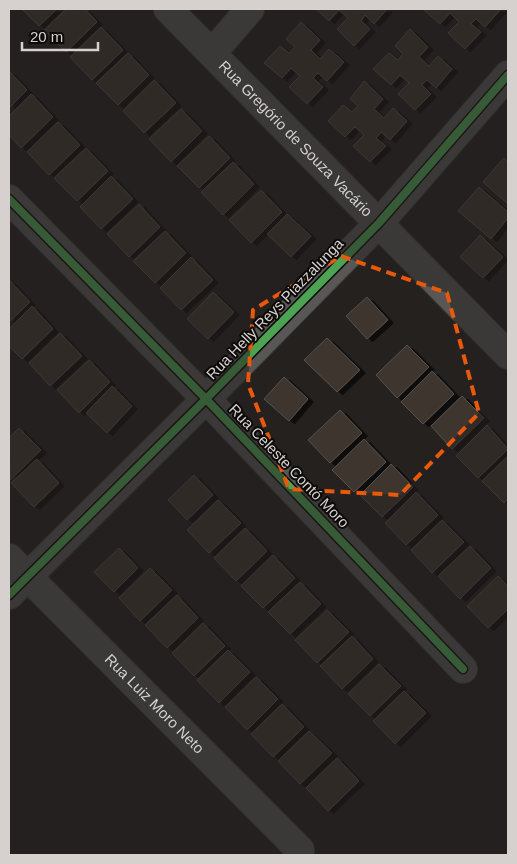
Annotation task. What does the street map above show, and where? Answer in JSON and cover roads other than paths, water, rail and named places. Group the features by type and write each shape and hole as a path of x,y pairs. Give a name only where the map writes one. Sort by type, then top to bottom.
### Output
{"street":[{"name":"Rua Gregório de Souza Vacário","path":"168,9 508,355"},
{"path":"212,53 250,9"},
{"name":"Rua Helly Reys Piazzalunga","path":"15,576 206,399 379,223 508,75"},
{"name":"Rua Celeste Contó Moro","path":"9,199 206,399 463,669"},
{"name":"Rua Luiz Moro Neto","path":"15,576 300,850"}]}
